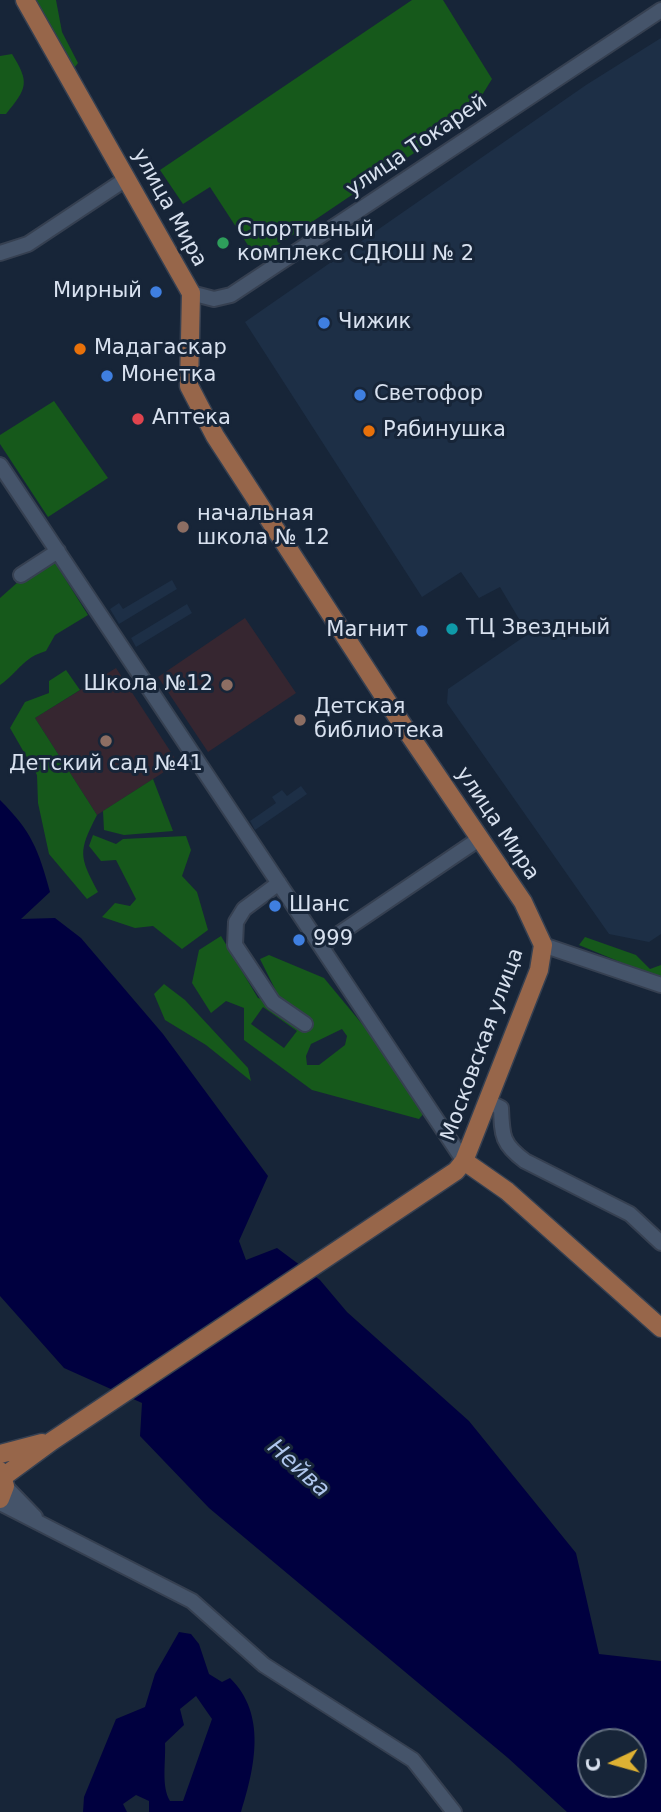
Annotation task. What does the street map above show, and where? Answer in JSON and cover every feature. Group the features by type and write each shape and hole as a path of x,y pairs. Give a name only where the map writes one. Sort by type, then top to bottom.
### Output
{"main road":[{"name":"улица Мира","path":"25,0 191,293 189,386 215,436 523,902 543,945"},
{"name":"Московская улица","path":"464,1161 539,970 543,945"},
{"path":"2,1487 52,1441 456,1171 464,1161 507,1191 661,1328"},
{"path":"0,1454 52,1441"}],"street":[{"name":"улица Токарей","path":"191,293 214,299 231,295 661,10"},
{"path":"0,253 28,244 126,178"},
{"path":"0,465 464,1161"},
{"path":"21,575 58,551"},
{"path":"321,946 480,839"},
{"path":"279,883 244,909 233,932 235,945 273,1002 305,1024"},
{"path":"543,945 661,985"},
{"path":"486,1101 501,1108 504,1140 509,1150 525,1161 630,1214 661,1243"},
{"path":"2,1487 43,1525 192,1601 264,1665 413,1759 454,1812"}],"shaded area":[{"path":"661,38 661,934 649,942 609,934 447,703 448,689 528,634 500,587 479,598 461,572 422,597 245,322 586,85"},
{"path":"172,580 177,589 119,624 110,609 119,603 123,609"},
{"path":"187,604 192,613 136,647 131,638"},
{"name":"Школа №12","path":"245,618 296,693 208,752 158,677"},
{"name":"Детский сад №41","path":"116,668 178,763 97,815 35,718"},
{"path":"301,786 307,794 255,830 250,821 276,803 272,797 282,790 287,796"}],"green space":[{"path":"31,0 56,0 62,32 78,63 71,72"},
{"path":"412,0 443,0 492,79 469,116 254,261 250,255 253,253 210,187 183,204 160,170"},
{"path":"12,54 22,72 24,85 6,114 0,114 0,56"},
{"path":"54,401 108,478 48,517 0,444 0,435"},
{"path":"54,561 88,615 55,635 46,651 26,661 0,685 0,598 18,582"},
{"path":"66,670 80,690 35,718 97,815 86,838 83,854 87,870 98,892 87,899 49,854 38,803 37,775 10,728 25,702 49,693 49,681"},
{"path":"153,779 173,831 124,835 104,830 103,811"},
{"path":"93,835 116,844 123,839 186,836 191,850 182,876 197,892 208,930 182,949 153,926 135,928 102,917 115,903 130,906 136,899 116,860 101,861 89,846"},
{"path":"221,936 258,998 273,1002 279,997 260,959 269,955 324,978 430,1106 419,1119 312,1090 244,1040 244,1008 226,1001 211,1013 192,983 199,950","holes":["263,1007 297,1031 284,1048 251,1024","342,1029 347,1036 345,1045 319,1065 307,1065 306,1056 311,1044"]},
{"path":"585,937 636,955 650,969 661,965 661,979 579,945"},
{"path":"164,984 185,1000 248,1068 251,1081 206,1045 165,1020 154,994"}],"water":[{"name":"Нейва","path":"0,800 27,832 42,864 50,892 21,919 55,918 81,938 163,1034 268,1176 239,1241 246,1260 277,1248 320,1280 347,1312 469,1421 576,1553 599,1654 661,1661 661,1812 567,1812 508,1758 209,1508 140,1436 142,1403 64,1368 0,1296"},
{"path":"179,1632 191,1634 199,1644 209,1674 222,1682 230,1678 242,1692 249,1708 255,1742 241,1812 149,1812 149,1801 136,1795 123,1804 127,1812 83,1812 84,1797 116,1719 145,1707 155,1674","holes":["196,1696 212,1719 183,1801 170,1801 165,1781 165,1743 184,1725 180,1709"]}],"place":[{"name":"Спортивный комплекс СДЮШ № 2","path":"223,243"},
{"name":"Мирный","path":"156,292"},
{"name":"Чижик","path":"324,323"},
{"name":"Мадагаскар","path":"80,349"},
{"name":"Монетка","path":"107,376"},
{"name":"Светофор","path":"360,395"},
{"name":"Аптека","path":"138,419"},
{"name":"Рябинушка","path":"369,431"},
{"name":"начальная школа № 12","path":"183,527"},
{"name":"ТЦ Звездный","path":"452,629"},
{"name":"Магнит","path":"422,631"},
{"name":"Школа №12","path":"227,685"},
{"name":"Детская библиотека","path":"300,720"},
{"name":"Детский сад №41","path":"106,741"},
{"name":"Шанс","path":"275,906"},
{"name":"999","path":"299,940"}]}
